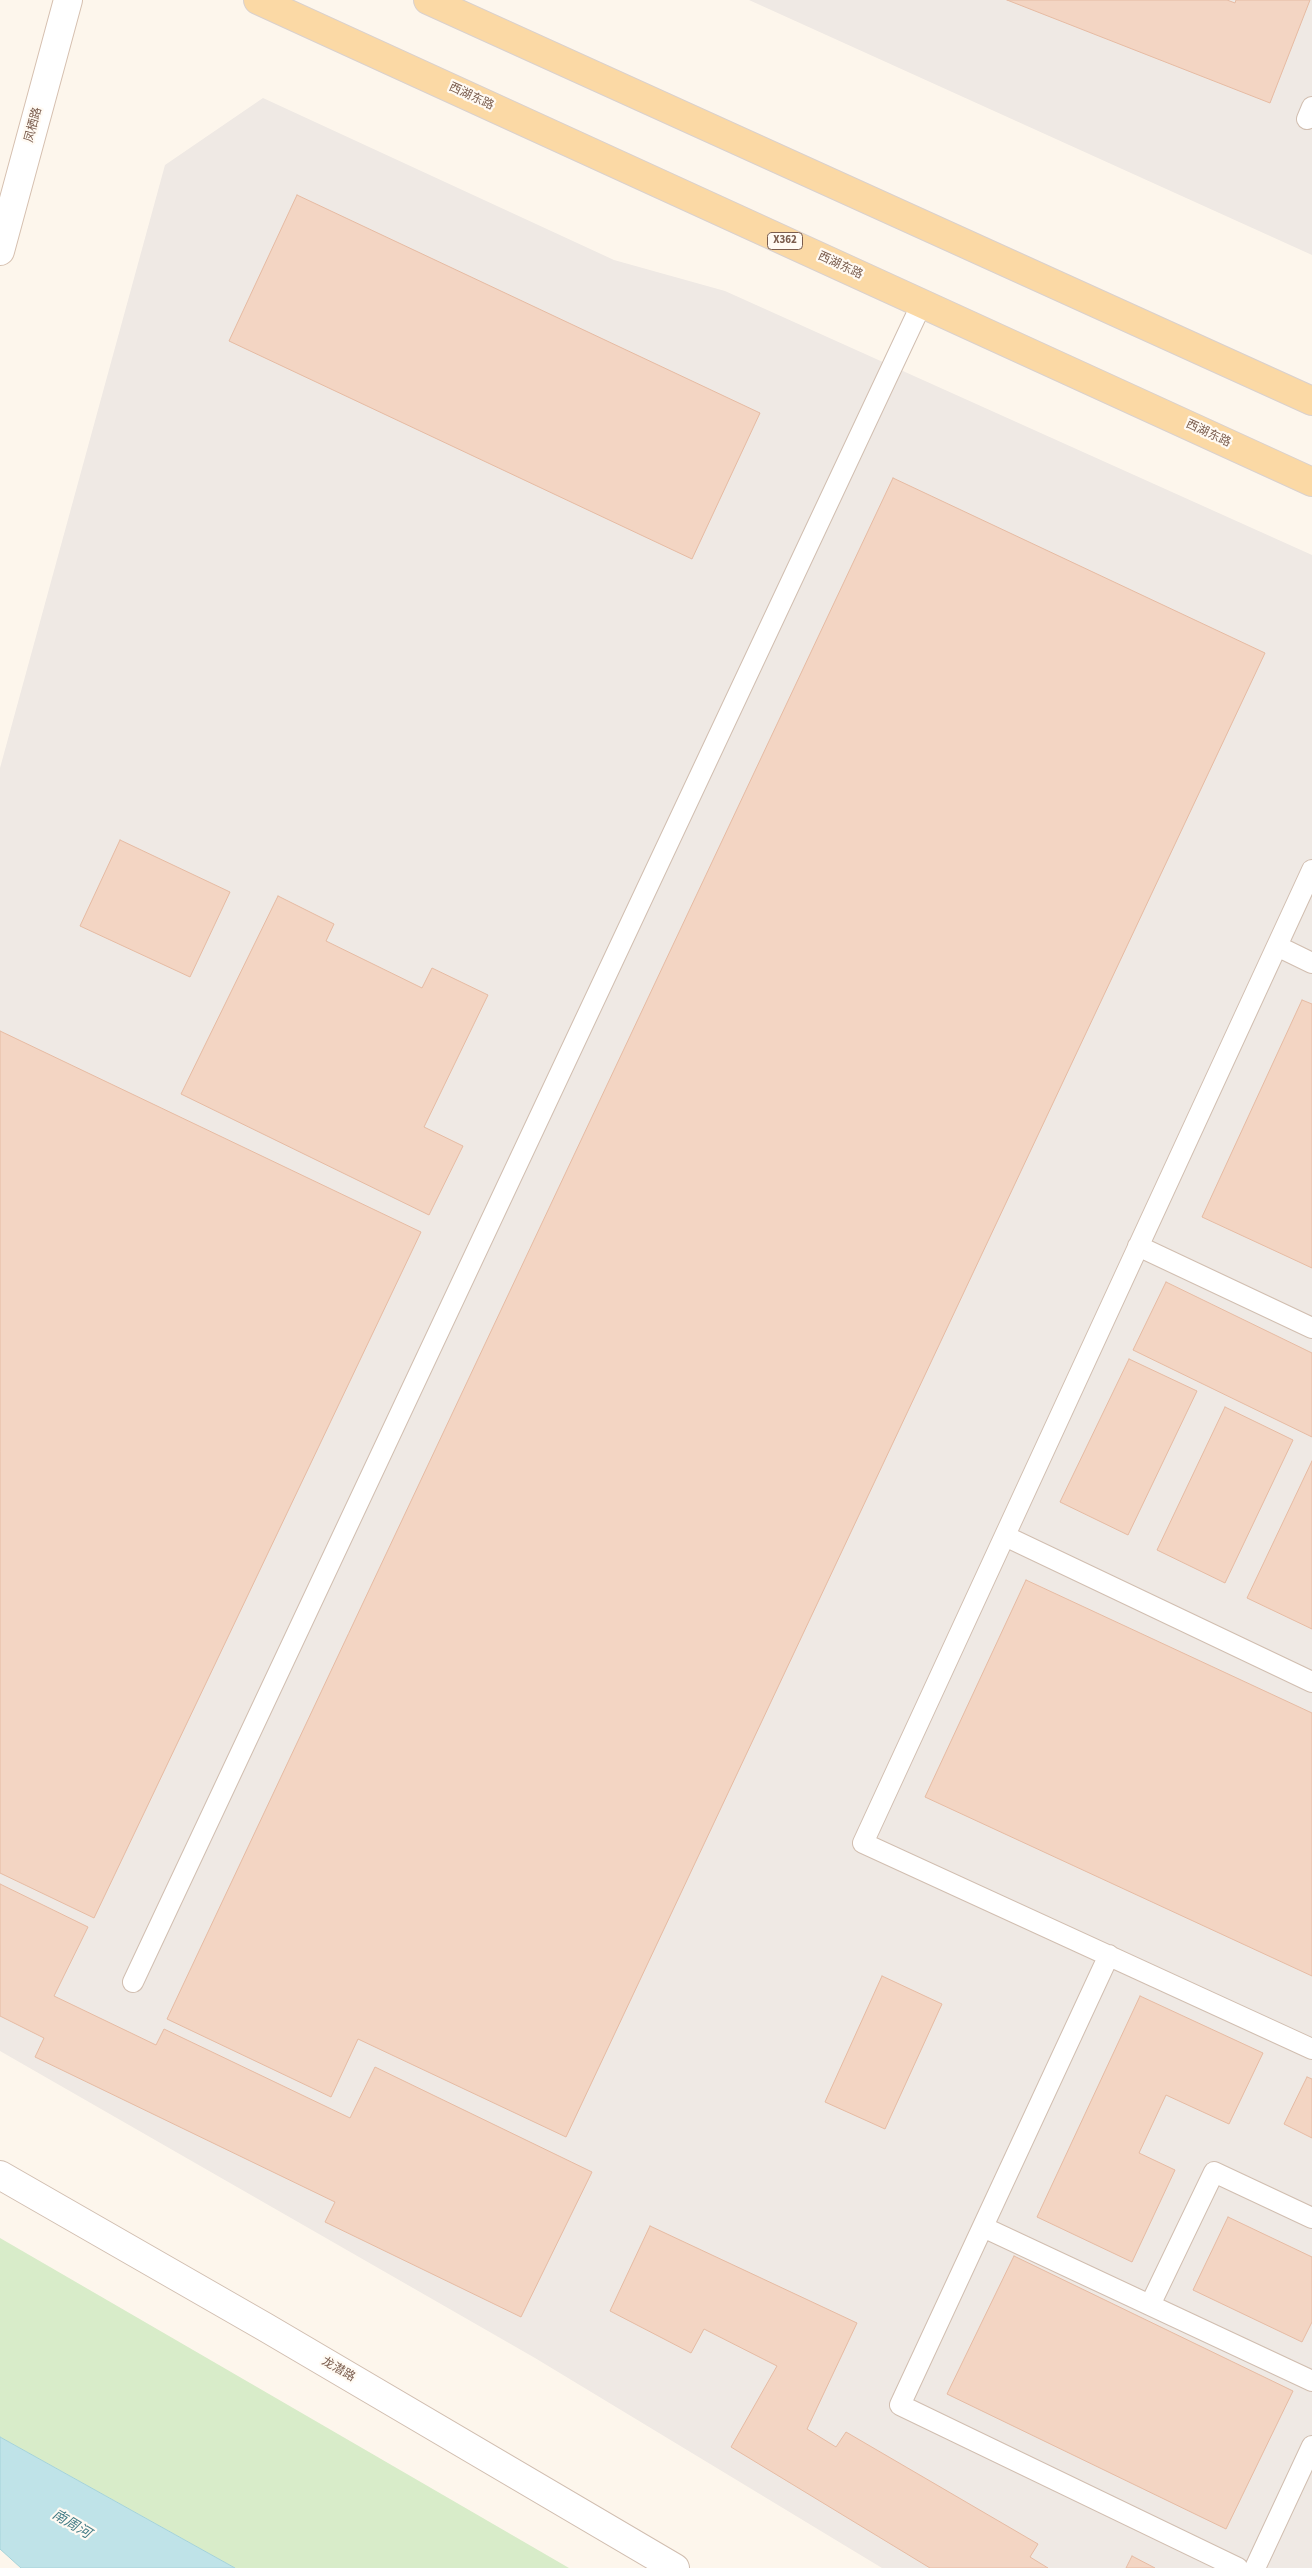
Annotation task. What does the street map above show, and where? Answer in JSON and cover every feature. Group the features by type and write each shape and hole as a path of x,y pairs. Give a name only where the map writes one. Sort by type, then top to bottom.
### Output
{"main road":[{"name":"西湖东路","path":"258,0 1312,482"},
{"path":"428,0 1312,401"}],"street":[{"name":"凤栖路","path":"0,251 68,0"},
{"name":"龙潜路","path":"0,2175 265,2327 675,2568"}],"lane":[{"path":"133,1982 922,303"},
{"path":"1312,870 863,1843 1312,2049"},
{"path":"1277,946 1312,963"},
{"path":"1138,1246 1312,1328"},
{"path":"1005,1536 1312,1682"},
{"path":"1109,1955 900,2405 1238,2568"},
{"path":"1150,2305 1214,2172 1312,2218"},
{"path":"983,2227 1312,2381"},
{"path":"1255,2568 1312,2446"}],"shaded area":[{"path":"749,0 1312,0 1312,255"},
{"path":"263,98 614,260 725,291 1312,555 1312,2568 882,2568 535,2358 0,2051 0,768 165,165"}],"green space":[{"path":"0,2238 569,2568 235,2568 0,2437"}],"water":[{"name":"南周河","path":"0,2437 235,2568 21,2568 0,2549"}],"building":[{"path":"1007,0 1227,0 1235,3 1236,0 1310,0 1270,103"},
{"path":"297,195 760,413 692,559 229,341"},
{"path":"893,478 1265,653 566,2137 358,2039 331,2097 167,2019"},
{"path":"120,840 230,892 190,977 80,926"},
{"path":"278,896 334,924 326,941 422,988 432,968 488,995 424,1127 463,1146 429,1215 181,1094"},
{"path":"1302,1000 1312,1004 1312,1268 1202,1217"},
{"path":"0,1031 421,1232 94,1918 0,1873"},
{"path":"1166,1282 1312,1353 1312,1437 1133,1350"},
{"path":"1129,1359 1197,1391 1128,1535 1060,1502"},
{"path":"1225,1407 1293,1440 1225,1583 1157,1550"},
{"path":"1312,1461 1312,1629 1247,1598"},
{"path":"1026,1580 1312,1713 1312,1976 925,1797"},
{"path":"0,1884 88,1927 54,1996 156,2045 164,2029 350,2118 375,2067 592,2172 521,2317 325,2222 335,2202 35,2057 44,2038 0,2016"},
{"path":"882,1976 942,2004 885,2129 825,2102"},
{"path":"1140,1996 1263,2053 1229,2124 1166,2095 1139,2153 1175,2170 1132,2262 1037,2217"},
{"path":"1307,2077 1312,2079 1312,2138 1284,2124"},
{"path":"1228,2217 1312,2257 1312,2322 1302,2342 1193,2290"},
{"path":"650,2226 857,2323 807,2429 836,2447 846,2432 1038,2544 1030,2557 1048,2568 930,2568 731,2447 777,2366 704,2329 691,2353 610,2311"},
{"path":"1014,2256 1293,2391 1226,2529 947,2394"},
{"path":"1132,2556 1155,2568 1126,2568"}]}
